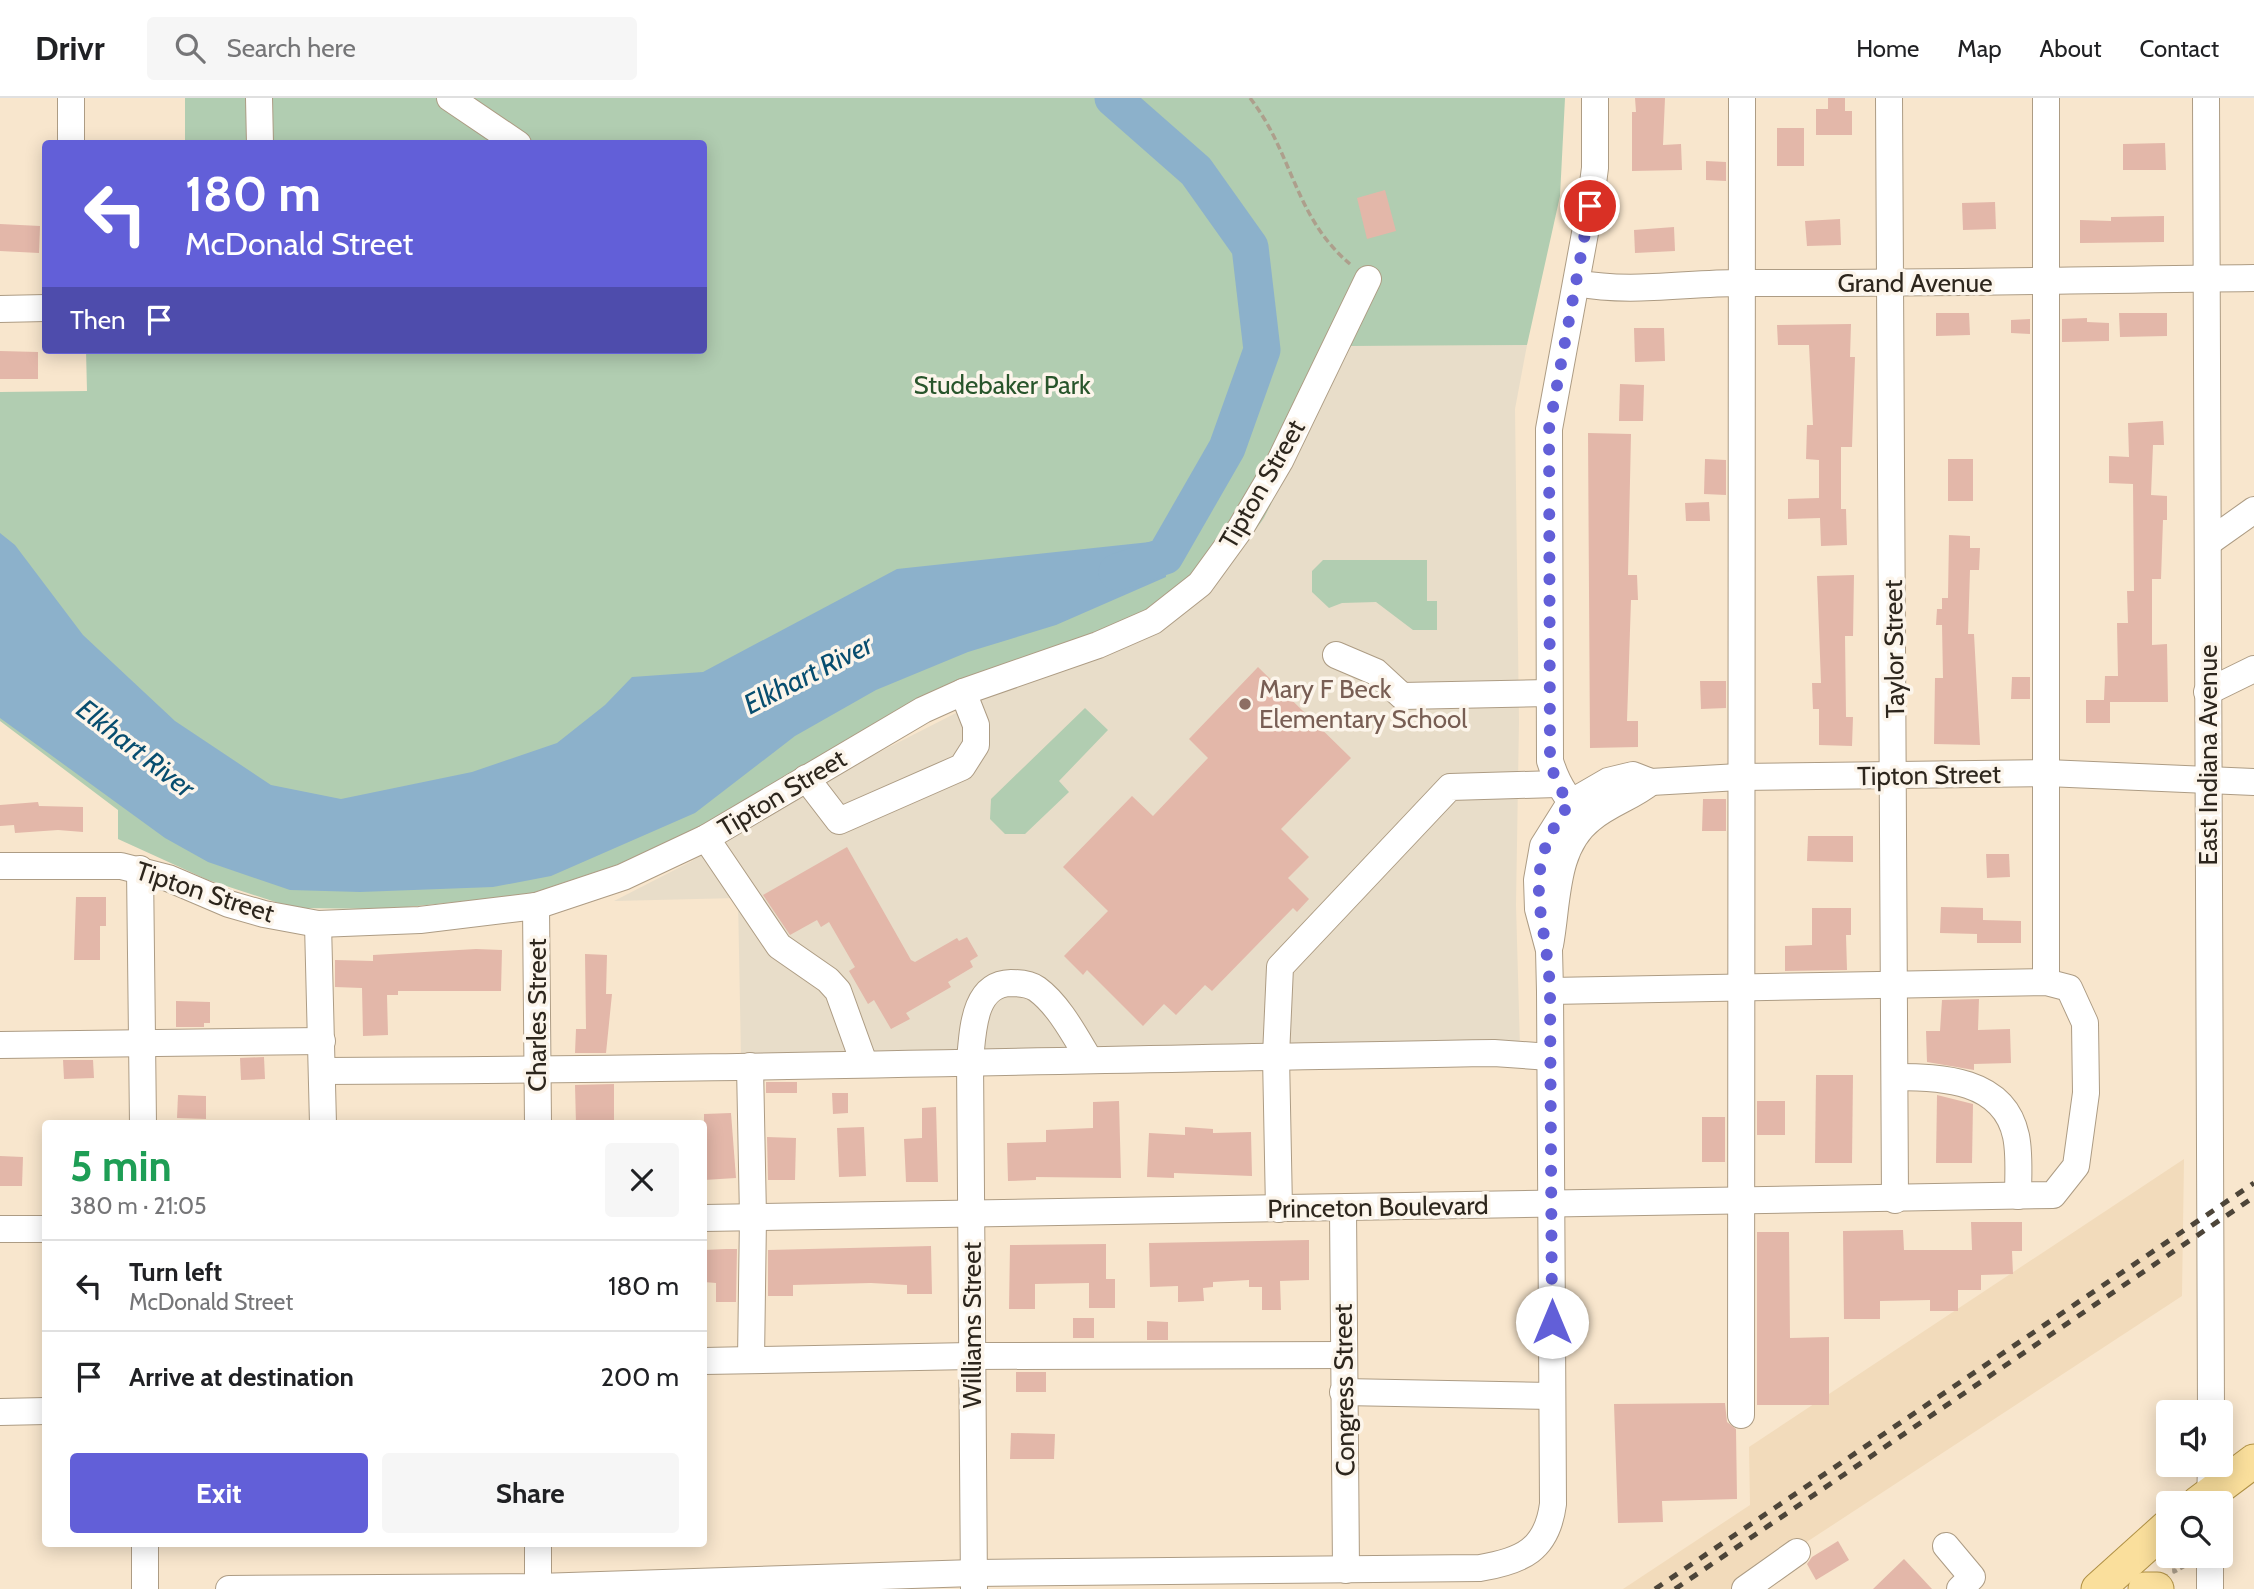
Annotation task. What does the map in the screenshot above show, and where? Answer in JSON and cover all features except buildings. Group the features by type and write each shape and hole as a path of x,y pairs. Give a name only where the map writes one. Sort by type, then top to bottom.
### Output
{"main road":[{"path":"2207,1491 2254,1461"},
{"path":"2098,1589 2156,1537"},
{"path":"2145,1589 2157,1589"}],"street":[{"path":"71,98 72,140"},
{"path":"259,98 260,140"},
{"path":"450,98 512,140"},
{"path":"229,1589 1207,1581 1346,1570 1480,1568 1507,1563 1532,1551 1551,1520 1552,1204 1549,950 1566,853 1574,836 1572,802 1550,761 1549,429 1564,336 1577,284 1595,168 1595,98"},
{"path":"1741,1415 1739,778 1742,98"},
{"name":"Taylor Street","path":"1889,98 1895,775 1895,1200"},
{"path":"1550,991 2046,982 2046,98"},
{"name":"East Indiana Avenue","path":"2206,98 2211,1400"},
{"name":"Grand Avenue","path":"1577,284 1612,288 1741,282 1889,284 2254,278"},
{"name":"Tipton Street","path":"0,866 97,863 140,869 229,904 318,924 421,920 536,906 623,877 706,838 923,710 963,692 1098,645 1153,621 1200,584 1240,529 1280,461 1368,279"},
{"path":"0,309 42,309"},
{"path":"2208,541 2254,510"},
{"path":"1336,655 1376,672 1402,696 1549,692"},
{"path":"2207,692 2254,669"},
{"path":"806,778 839,821 962,767 976,745 976,725 963,692"},
{"name":"Tipton Street","path":"1572,802 1608,781 1633,775 1651,782 2047,773 2254,782"},
{"path":"1279,1209 1276,1056 1280,967 1450,787 1572,802"},
{"path":"706,838 779,946 828,980 838,991 864,1063"},
{"path":"140,869 143,1120"},
{"name":"Charles Street","path":"536,906 538,1120"},
{"path":"318,924 323,1120"},
{"name":"Williams Street","path":"974,1581 970,1060 974,1022 982,998 1002,983 1021,982 1037,989 1063,1018 1089,1059"},
{"name":"Princeton Boulevard","path":"707,1218 1741,1200 1895,1200 2053,1195 2077,1166 2086,1093 2085,1023 2069,988 2046,982"},
{"path":"0,1045 322,1041"},
{"path":"322,1071 537,1070 970,1060 1494,1053 1550,1057"},
{"path":"750,1066 753,1217 751,1360"},
{"path":"1895,1077 1963,1081 1993,1100 2010,1119 2017,1138 2018,1196"},
{"name":"Congress Street","path":"1343,1209 1346,1570"},
{"path":"0,1230 42,1228"},
{"path":"707,1361 971,1356 1343,1355"},
{"path":"1343,1392 1552,1396"},
{"path":"0,1412 42,1411"},
{"path":"1946,1546 1972,1577 1960,1589"},
{"path":"145,1547 145,1589"},
{"path":"538,1547 538,1588"},
{"path":"1745,1589 1797,1552"},
{"path":"2210,1568 2210,1589"}],"path":[{"path":"1250,98 1283,152 1309,218 1339,255 1368,279"}],"shaded area":[{"name":"Mary F Beck Elementary School","path":"1527,345 1515,409 1519,722 1516,905 1520,1047 741,1057 738,898 614,901 690,862 856,764 1001,690 1264,518 1350,346"},
{"path":"2184,1159 2182,1296 1735,1589 1623,1589 1750,1505 1749,1447"}],"green space":[{"name":"Studebaker Park","path":"185,98 1565,98 1560,196 1527,345 1350,346 1264,518 1224,573 1173,622 993,673 711,824 617,868 534,894 388,909 294,908 208,880 118,839 118,810 0,721 0,392 87,391 86,354 707,354 707,140 185,140"},
{"path":"1323,560 1427,560 1427,601 1437,601 1437,630 1413,630 1376,602 1342,603 1329,608 1312,592 1312,571"},
{"path":"1085,708 1108,730 1059,781 1069,792 1025,834 1005,834 990,819 991,799"}],"water":[{"path":"0,533 15,545 83,635 175,721 271,785 341,799 472,772 557,743 605,705 632,677 703,672 897,569 1150,542 1165,556 1166,577 1056,625 968,652 876,690 795,736 695,813 551,876 493,887 360,892 290,890 208,862 165,838 0,718"}],"waterway":[{"name":"Elkhart River","path":"1113,98 1196,171 1250,247 1262,350 1227,448 1165,556 1117,572"}],"railway":[{"path":"1655,1589 2254,1183"},
{"path":"1675,1589 2254,1197"}],"place":[{"name":"Mary F Beck Elementary School","path":"1245,704"}],"route":[{"path":"1552,1322 1549,950 1538,909 1537,880 1543,846 1553,825 1570,803 1557,785 1550,761 1549,429 1590,206"}]}
